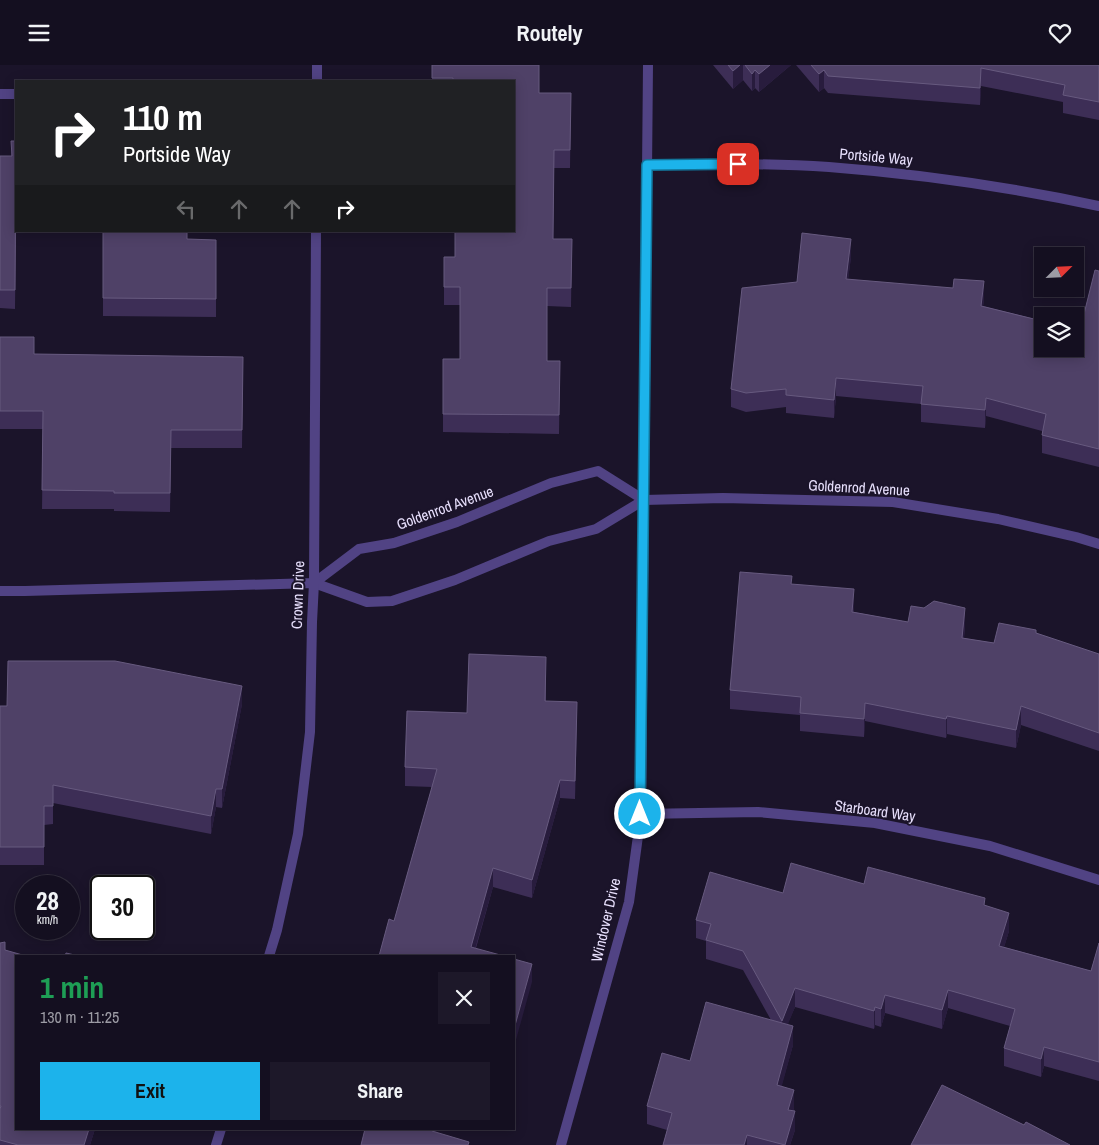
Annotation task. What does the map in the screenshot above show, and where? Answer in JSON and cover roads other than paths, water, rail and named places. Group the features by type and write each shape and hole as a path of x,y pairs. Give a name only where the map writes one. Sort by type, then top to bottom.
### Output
{"street":[{"path":"317,65 317,80"},
{"name":"Windover Drive","path":"561,1145 629,902 640,814 648,65"},
{"path":"0,94 15,94"},
{"name":"Portside Way","path":"647,165 738,164 828,167 1008,189 1099,206"},
{"name":"Crown Drive","path":"269,955 277,931 298,834 310,732 314,583 316,232"},
{"name":"Goldenrod Avenue","path":"314,583 359,549 394,543 457,522 552,483 598,471 644,500 723,499 893,502 998,519 1099,544"},
{"path":"0,591 314,583 367,602 392,601 455,580 549,541 596,529 644,500"},
{"name":"Starboard Way","path":"640,814 758,812 875,823 990,846 1099,880"},
{"path":"216,1145 221,1130"}]}
